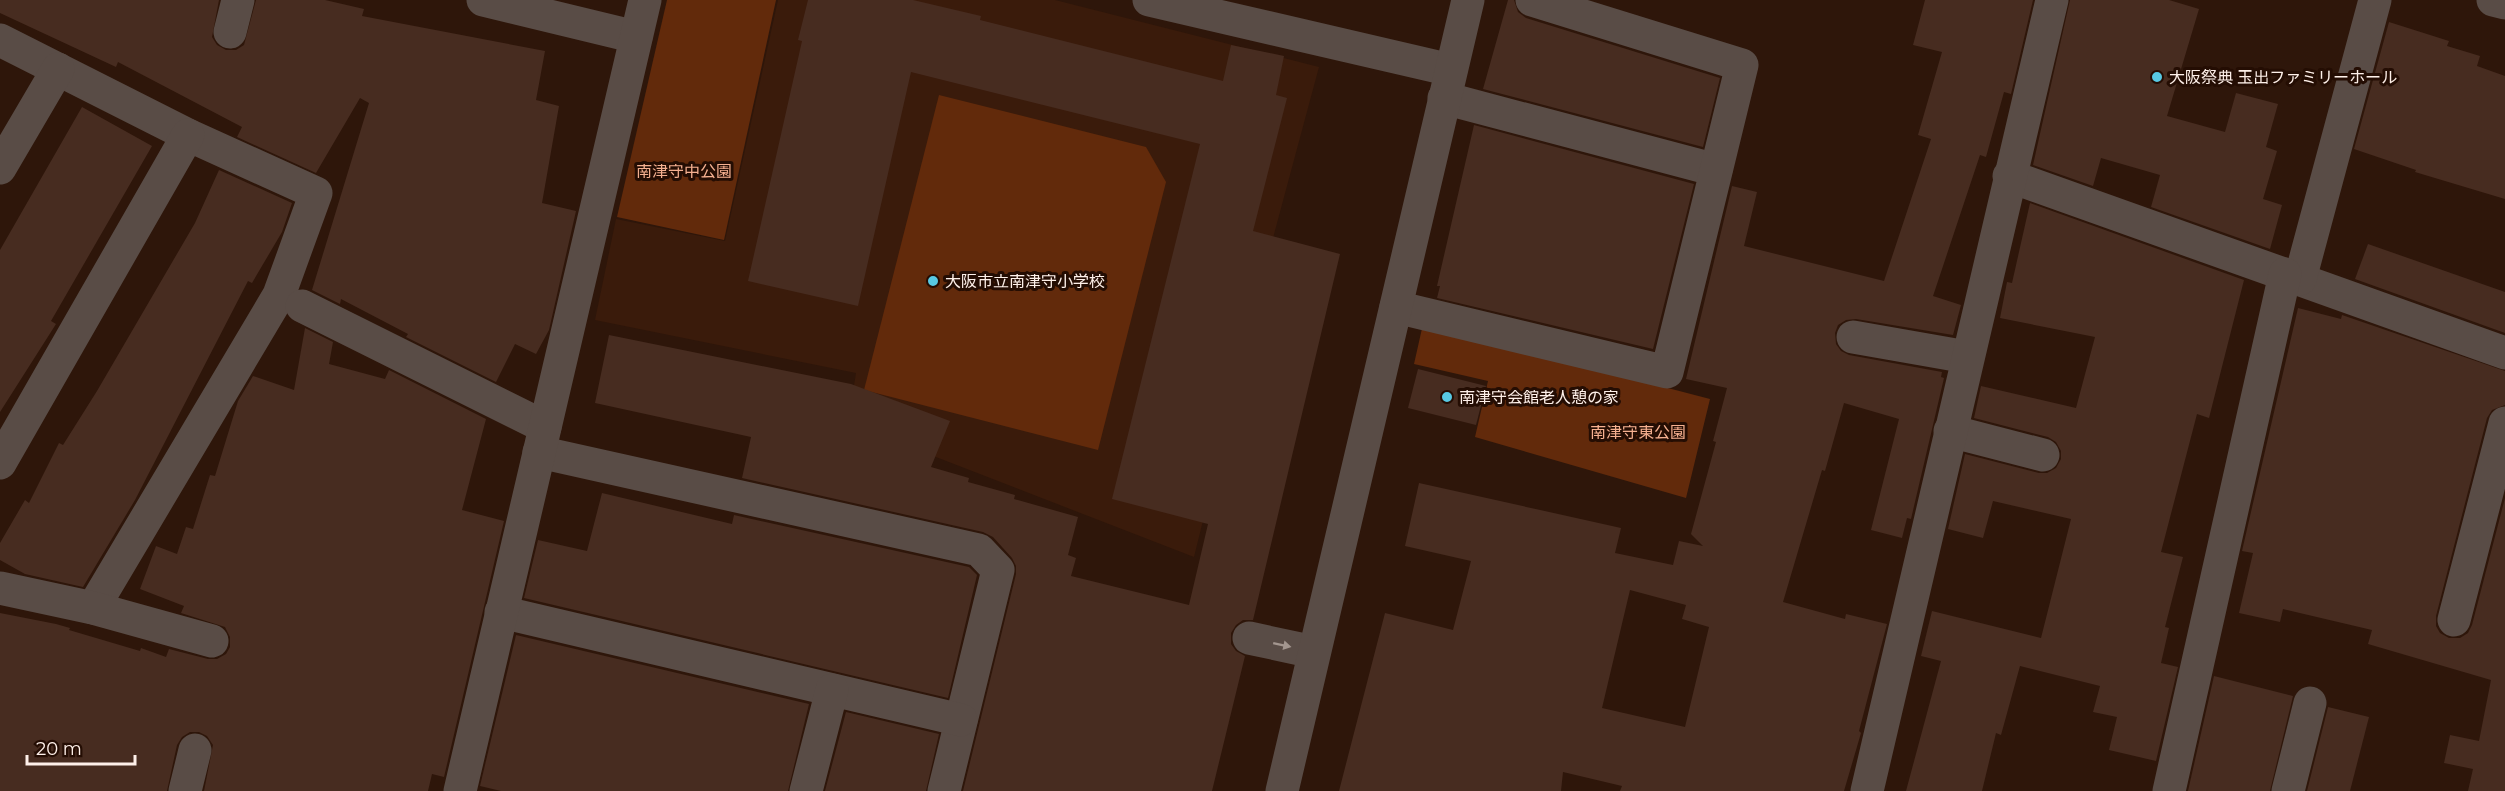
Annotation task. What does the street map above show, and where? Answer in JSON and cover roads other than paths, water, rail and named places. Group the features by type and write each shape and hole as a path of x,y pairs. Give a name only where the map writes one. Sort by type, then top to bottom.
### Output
{"street":[{"path":"230,32 238,0"},
{"path":"483,0 636,37"},
{"path":"460,791 645,0"},
{"path":"1149,0 1448,84 1716,170"},
{"path":"1282,791 1468,0"},
{"path":"1396,307 1667,372 1742,65 1532,0"},
{"path":"1867,791 2052,0"},
{"path":"2169,791 2293,276 2375,0"},
{"path":"2493,0 2505,3"},
{"path":"0,40 188,135 316,193 279,295 93,608"},
{"path":"0,168 58,69"},
{"path":"0,463 188,135"},
{"path":"2009,176 2505,353"},
{"path":"302,306 542,439 979,550 998,570 944,791"},
{"path":"1853,337 1967,357"},
{"path":"2454,620 2505,423"},
{"path":"1950,431 2043,454"},
{"path":"0,588 93,608 212,641"},
{"path":"501,612 961,720"},
{"path":"1249,638 1314,652"},
{"path":"806,791 832,690"},
{"path":"2288,791 2310,703"},
{"path":"185,791 195,750"}],"place":[{"name":"大阪祭典 玉出ファミリーホール","path":"2157,77"},
{"name":"大阪市立南津守小学校","path":"933,281"},
{"name":"南津守会館老人憩の家","path":"1447,397"}],"park label":[{"name":"南津守中公園","path":"684,171"},
{"name":"南津守東公園","path":"1638,432"}]}
